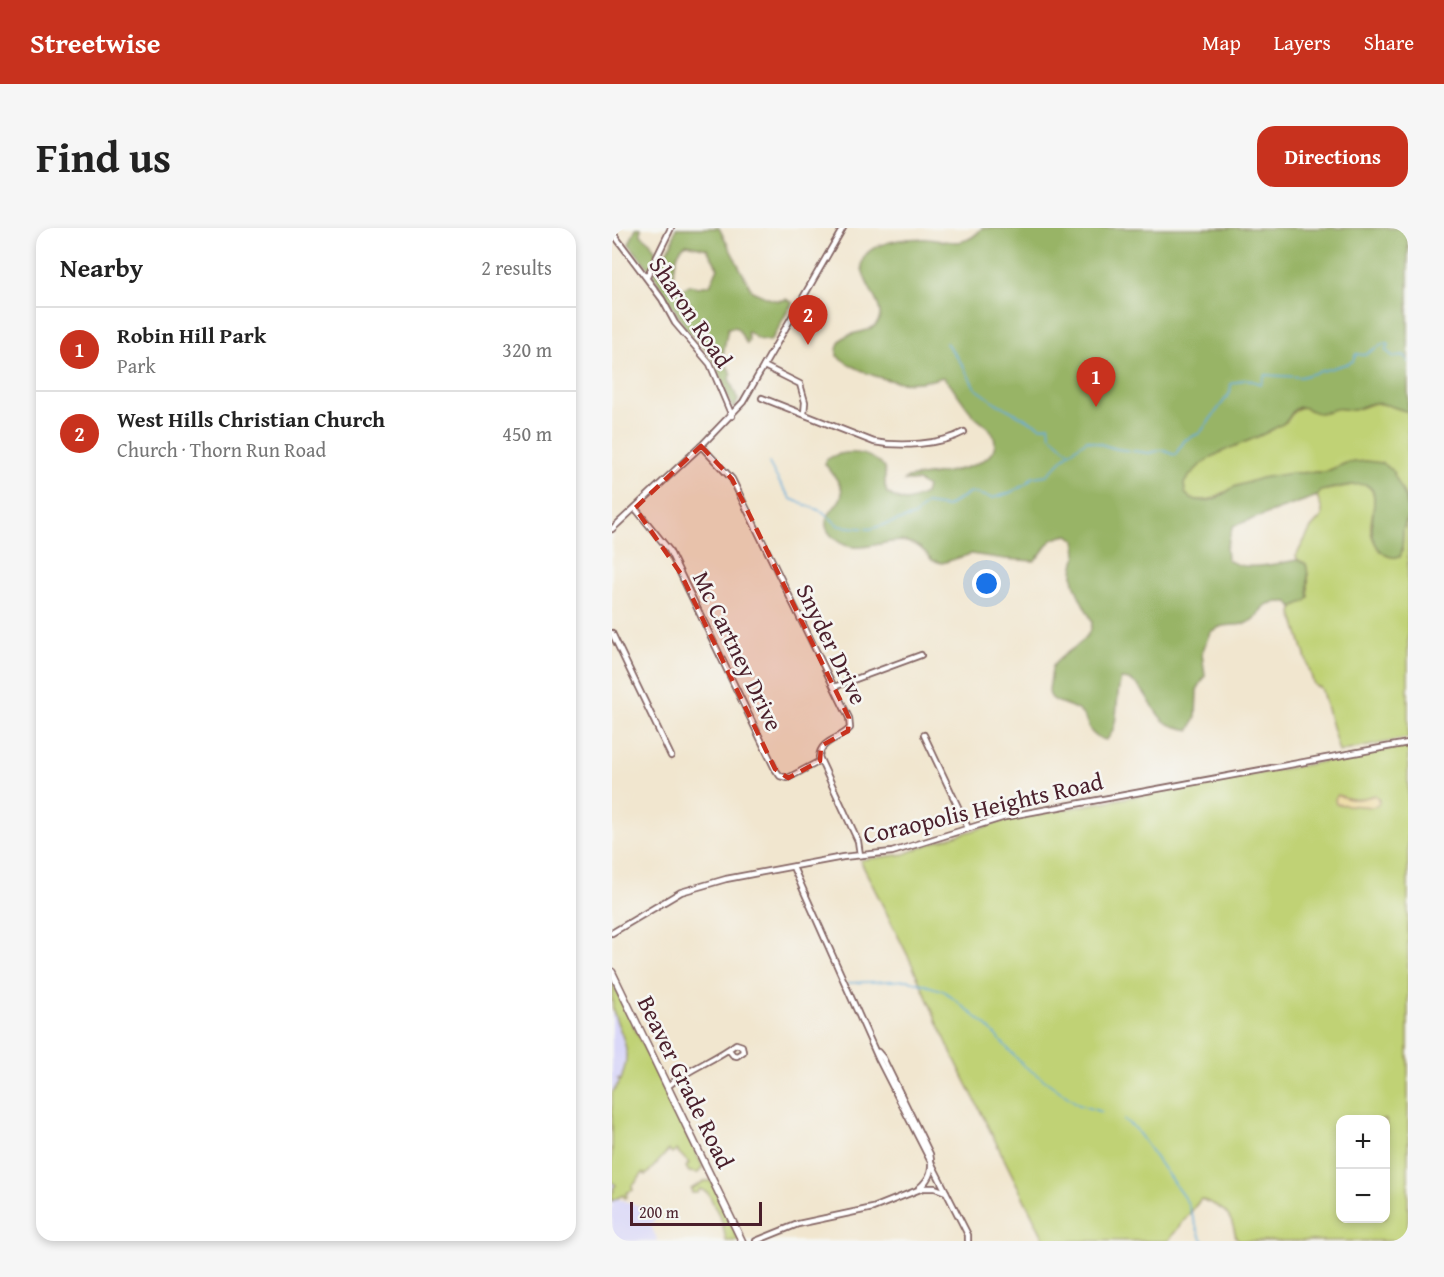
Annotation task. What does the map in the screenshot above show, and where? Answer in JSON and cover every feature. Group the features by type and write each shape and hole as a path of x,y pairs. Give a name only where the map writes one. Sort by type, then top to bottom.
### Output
{"main road":[{"name":"Beaver Grade Road","path":"612,972 742,1241"}],"street":[{"path":"647,277 670,228"},
{"path":"612,528 701,446 743,402 843,228"},
{"name":"Sharon Road","path":"612,232 662,298 675,323 710,364 732,416"},
{"path":"764,366 800,384 806,402 804,414"},
{"path":"762,398 874,442 889,445 950,440 963,432"},
{"name":"Snyder Drive","path":"701,446 732,479 849,718 850,728 822,746 819,752 820,762"},
{"name":"Mc Cartney Drive","path":"635,508 669,550 780,776 788,778 820,762"},
{"path":"612,633 671,756"},
{"path":"834,687 921,655"},
{"path":"924,735 968,828"},
{"name":"Coraopolis Heights Road","path":"612,933 691,888 726,879 860,855 892,852 968,828 1045,809 1408,742"},
{"path":"820,762 856,835 860,855"},
{"path":"793,867 845,988 930,1152 932,1161 968,1238 975,1241"},
{"path":"668,1086 686,1072 729,1050"},
{"path":"917,1190 930,1176 932,1161"},
{"path":"756,1241 798,1224 869,1210 917,1190 931,1187 946,1192"}],"highlighted area":[{"path":"701,446 732,479 849,718 848,731 821,746 820,761 788,778 775,769 681,574 635,508"}],"shaded area":[{"path":"612,994 639,1046 612,1097"},
{"path":"612,1175 622,1190 613,1197 656,1212 652,1228 658,1241 612,1241"}],"green space":[{"path":"636,228 641,228 641,235 650,242 657,254 650,270 629,244"},
{"path":"676,228 719,228 752,291 773,300 786,299 793,303 770,341 758,339 749,332 747,333 749,341 747,344 738,329 728,328 722,359 732,374 729,379 738,400 735,407 732,407 715,363 699,341 686,329 653,274 672,243","holes":["687,244 707,249 718,268 710,285 698,287 689,285 682,290 674,290 671,286 676,262 683,247"]},
{"path":"982,228 1408,228 1408,410 1375,403 1353,410 1338,409 1322,413 1301,407 1293,411 1280,425 1214,456 1194,471 1184,483 1185,493 1191,499 1205,501 1215,499 1234,487 1261,478 1292,473 1325,472 1346,463 1366,461 1382,463 1392,470 1406,498 1408,515 1403,530 1400,557 1386,555 1375,544 1372,535 1373,491 1368,486 1359,484 1321,491 1317,496 1233,526 1226,548 1227,559 1234,563 1251,566 1298,560 1306,564 1309,597 1293,608 1288,602 1270,603 1247,623 1223,626 1210,632 1202,653 1205,676 1197,690 1196,717 1190,730 1164,721 1141,688 1129,680 1121,679 1114,728 1106,740 1091,731 1079,711 1056,701 1049,694 1053,666 1083,641 1091,629 1092,621 1074,582 1076,546 1075,540 1068,535 1050,541 1034,561 971,554 942,563 932,560 920,548 908,542 847,546 828,532 827,519 841,497 842,491 838,480 825,464 826,460 833,456 857,453 879,462 885,468 887,493 906,501 925,494 927,487 918,481 904,481 907,478 962,469 987,457 994,448 994,437 991,431 975,417 943,377 920,382 887,380 856,368 837,356 841,340 846,336 867,330 878,322 880,313 878,304 863,273 862,263 866,254 878,246 902,239 964,241"},
{"path":"1375,403 1408,410 1408,511 1406,498 1346,463 1325,472 1292,473 1222,493 1208,500 1191,499 1185,493 1184,483 1204,462 1283,424 1298,409 1304,407 1324,413 1336,408 1353,410"},
{"path":"1362,483 1369,487 1374,497 1371,532 1383,553 1402,551 1403,530 1408,515 1408,738 1339,752 1321,688 1314,685 1292,613 1305,596 1308,583 1306,564 1298,560 1296,556 1311,528 1322,516 1317,496 1321,491"},
{"path":"1408,746 1408,1241 1240,1241 1236,1237 1229,1216 1221,1208 1201,1199 1168,1241 1045,1241 950,1050 910,960 860,860 905,854 935,842 1011,819"},
{"path":"612,982 703,1167 698,1173 689,1172 686,1167 689,1163 676,1150 672,1153 669,1150 646,1175 643,1173 632,1187 633,1190 626,1193 627,1197 623,1195 612,1201 613,1188 616,1185 612,1182 612,1093 620,1081 617,1079 621,1080 626,1051 613,1010"},
{"path":"704,1181 711,1181 739,1241 726,1241 722,1221 708,1193 700,1189 697,1193 692,1193 691,1189"}],"sand":[{"path":"1338,795 1361,799 1375,795 1379,800 1378,805 1373,807 1336,804 1335,799"}],"waterway":[{"path":"946,343 962,364 975,388 996,403 1041,427 1049,425 1050,435 1070,452"},
{"path":"769,463 791,499 823,512 839,526 870,529 914,516 926,504 947,507 970,492 992,498 1007,494 1025,485 1033,477 1047,475 1070,452 1087,440 1117,449 1149,453 1162,450 1175,455 1185,440 1200,433 1230,393 1231,384 1246,379 1261,384 1264,375 1301,377 1346,364 1353,361 1356,354 1364,355 1385,343 1389,345 1385,350 1394,357 1405,356 1408,362"},
{"path":"848,983 909,980 944,991 986,1025 1023,1065 1079,1105 1102,1112"},
{"path":"1124,1120 1135,1128 1187,1202 1204,1241"}],"place":[{"name":"West Hills Christian Church","path":"808,345"},
{"name":"Robin Hill Park","path":"1096,407"}]}
